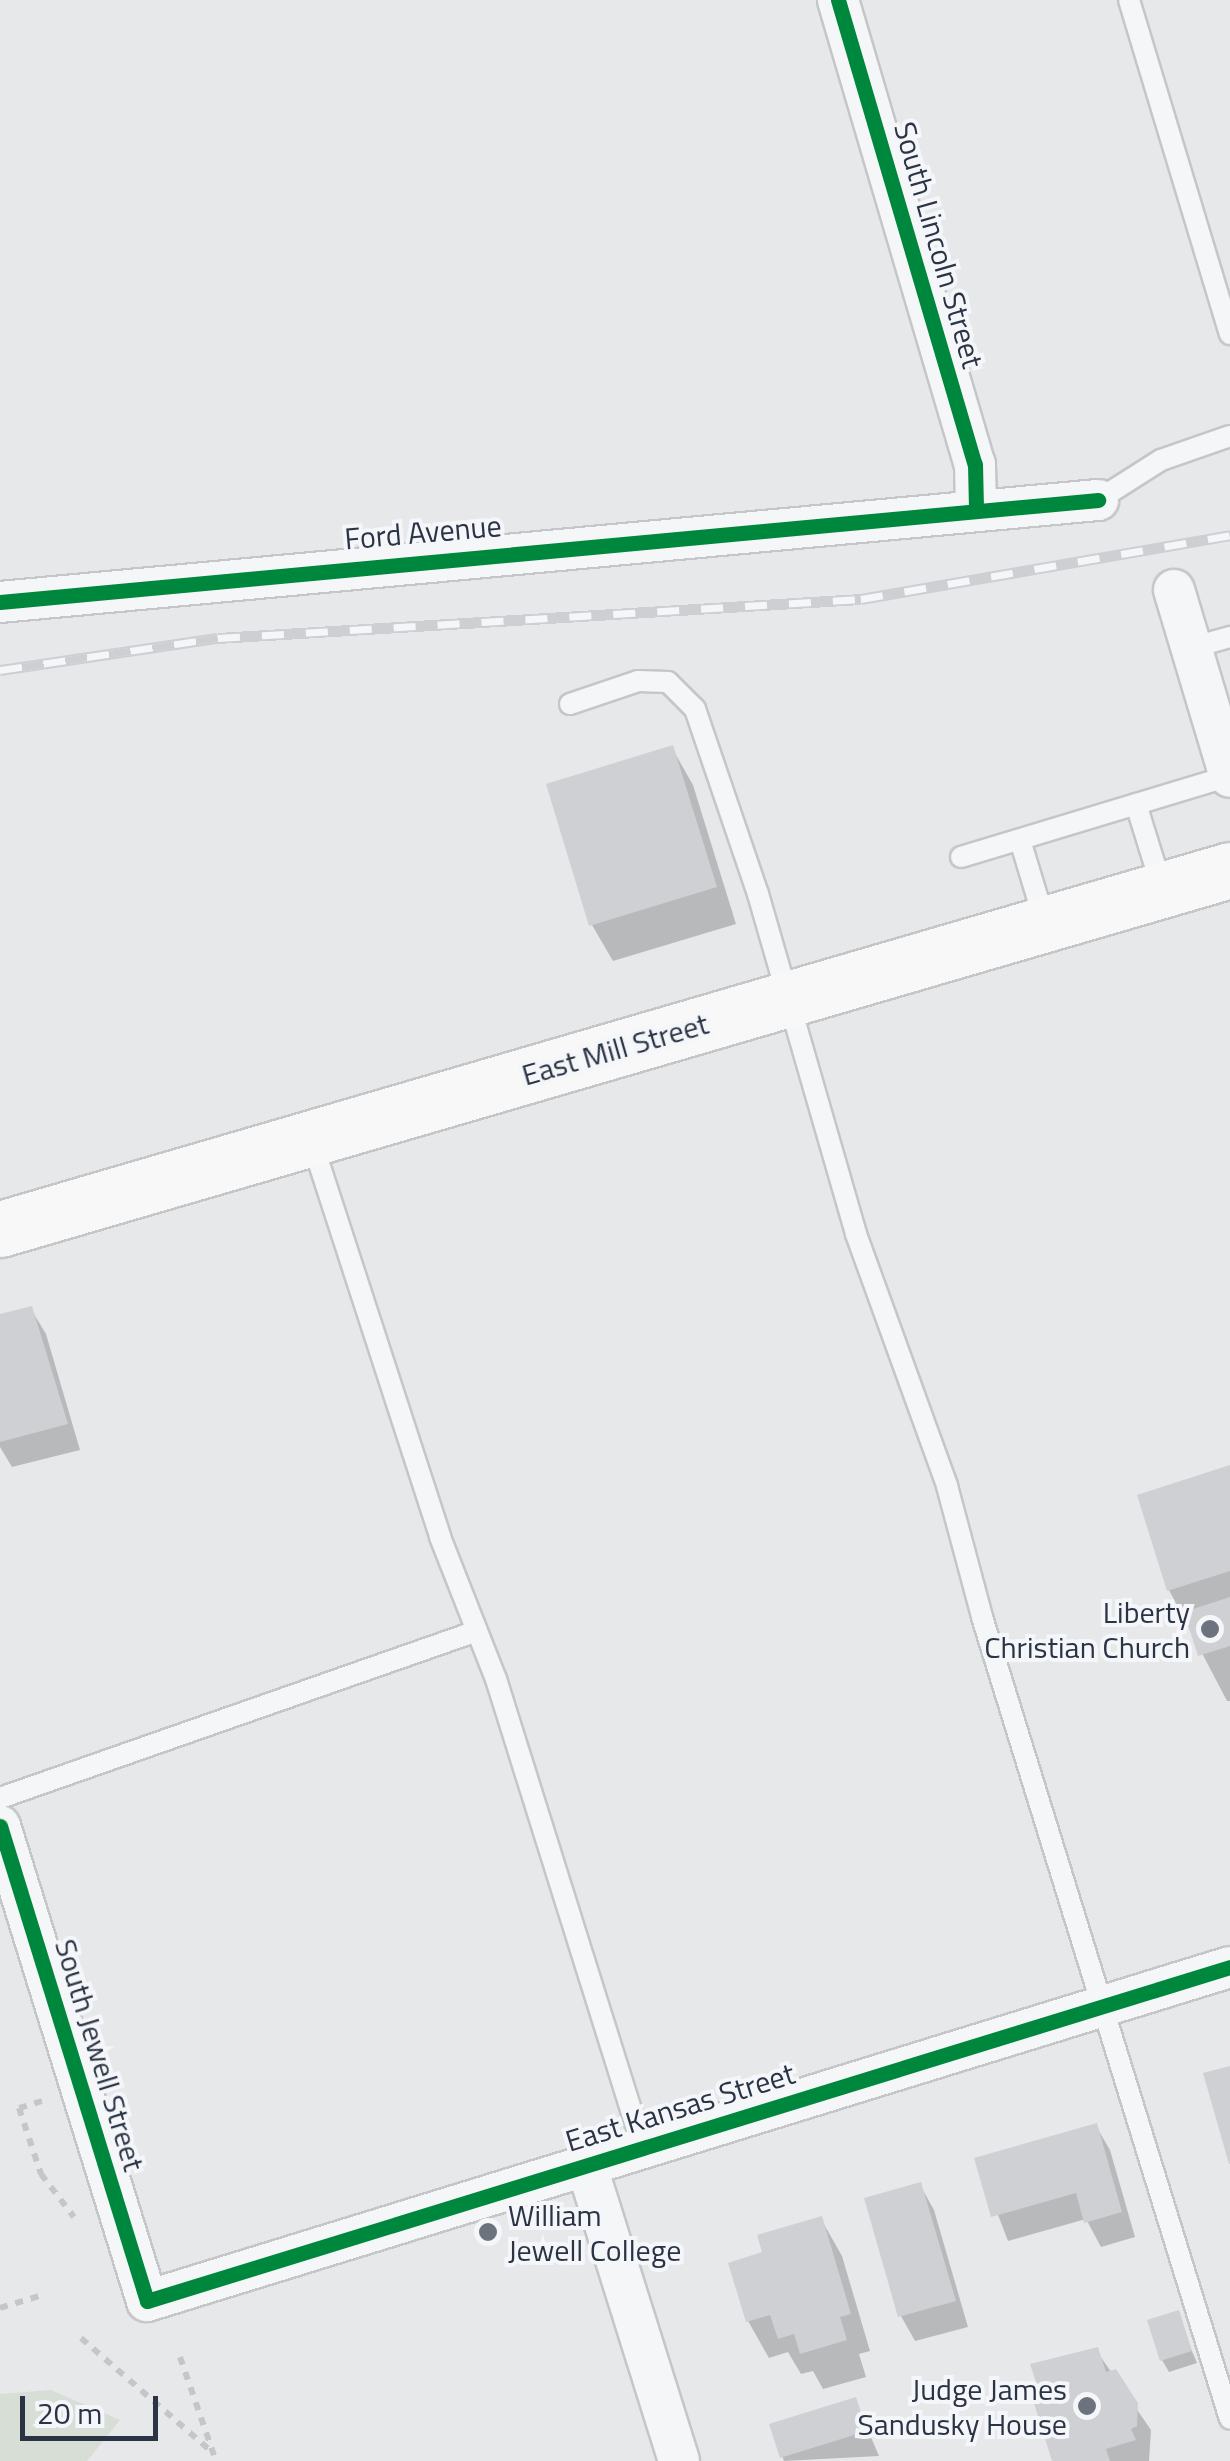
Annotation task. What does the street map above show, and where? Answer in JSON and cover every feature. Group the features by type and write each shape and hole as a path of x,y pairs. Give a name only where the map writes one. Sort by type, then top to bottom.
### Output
{"main road":[{"name":"East Mill Street","path":"0,1229 1230,870"}],"street":[{"name":"South Lincoln Street","path":"838,0 976,464 976,508"},
{"name":"Ford Avenue","path":"0,602 852,519 1098,500"},
{"path":"1174,590 1230,777"},
{"name":"South Jewell Street","path":"0,1826 148,2300"},
{"name":"East Kansas Street","path":"148,2300 1230,1967"},
{"path":"586,2164 679,2461"}],"lane":[{"path":"1129,0 1230,334"},
{"path":"1098,500 1161,460 1230,436"},
{"path":"1191,648 1230,636"},
{"path":"570,704 653,681 668,682 695,709 758,894 856,1234 947,1486 982,1616 1230,2418"},
{"path":"961,857 1230,777"},
{"path":"1136,804 1163,889"},
{"path":"1020,840 1045,923"},
{"path":"311,1138 643,2147"},
{"path":"0,1798 476,1631"}],"path":[{"path":"48,2099 19,2108 40,2174 83,2229"},
{"path":"0,2308 43,2295"},
{"path":"81,2338 212,2452"},
{"path":"180,2357 216,2461"}],"shaded area":[{"path":"51,2390 120,2420 87,2461 0,2461 0,2394"}],"building":[{"path":"673,745 717,887 589,926 546,784"},
{"path":"32,1306 68,1424 0,1442 0,1314"},
{"path":"1230,1465 1230,1571 1167,1591 1137,1495"},
{"name":"Liberty Christian Church","path":"1230,1597 1230,1646 1198,1656 1184,1612"},
{"path":"1230,2066 1230,2164 1229,2164 1203,2073"},
{"path":"1097,2123 1122,2212 1084,2223 1076,2193 991,2217 974,2158"},
{"path":"921,2182 956,2301 898,2317 864,2198"},
{"path":"822,2216 851,2314 840,2317 847,2340 800,2354 794,2334 778,2339 770,2315 746,2322 728,2263 762,2252 757,2235"},
{"path":"1179,2310 1192,2351 1160,2361 1147,2320"},
{"name":"Judge James Sandusky House","path":"1098,2347 1106,2372 1116,2369 1138,2403 1137,2426 1131,2429 1136,2440 1106,2449 1110,2461 1052,2461 1033,2400 1041,2397 1030,2364"},
{"path":"856,2397 867,2431 780,2458 769,2424"}],"railway":[{"path":"0,670 218,638 861,599 1230,535"}],"cycle path":[{"path":"838,0 975,464 976,508"},
{"path":"0,602 1098,500"},
{"path":"0,1826 147,2301 1230,1967"}],"place":[{"name":"Liberty Christian Church","path":"1210,1629"},
{"name":"William Jewell College","path":"488,2232"},
{"name":"Judge James Sandusky House","path":"1087,2406"}]}
